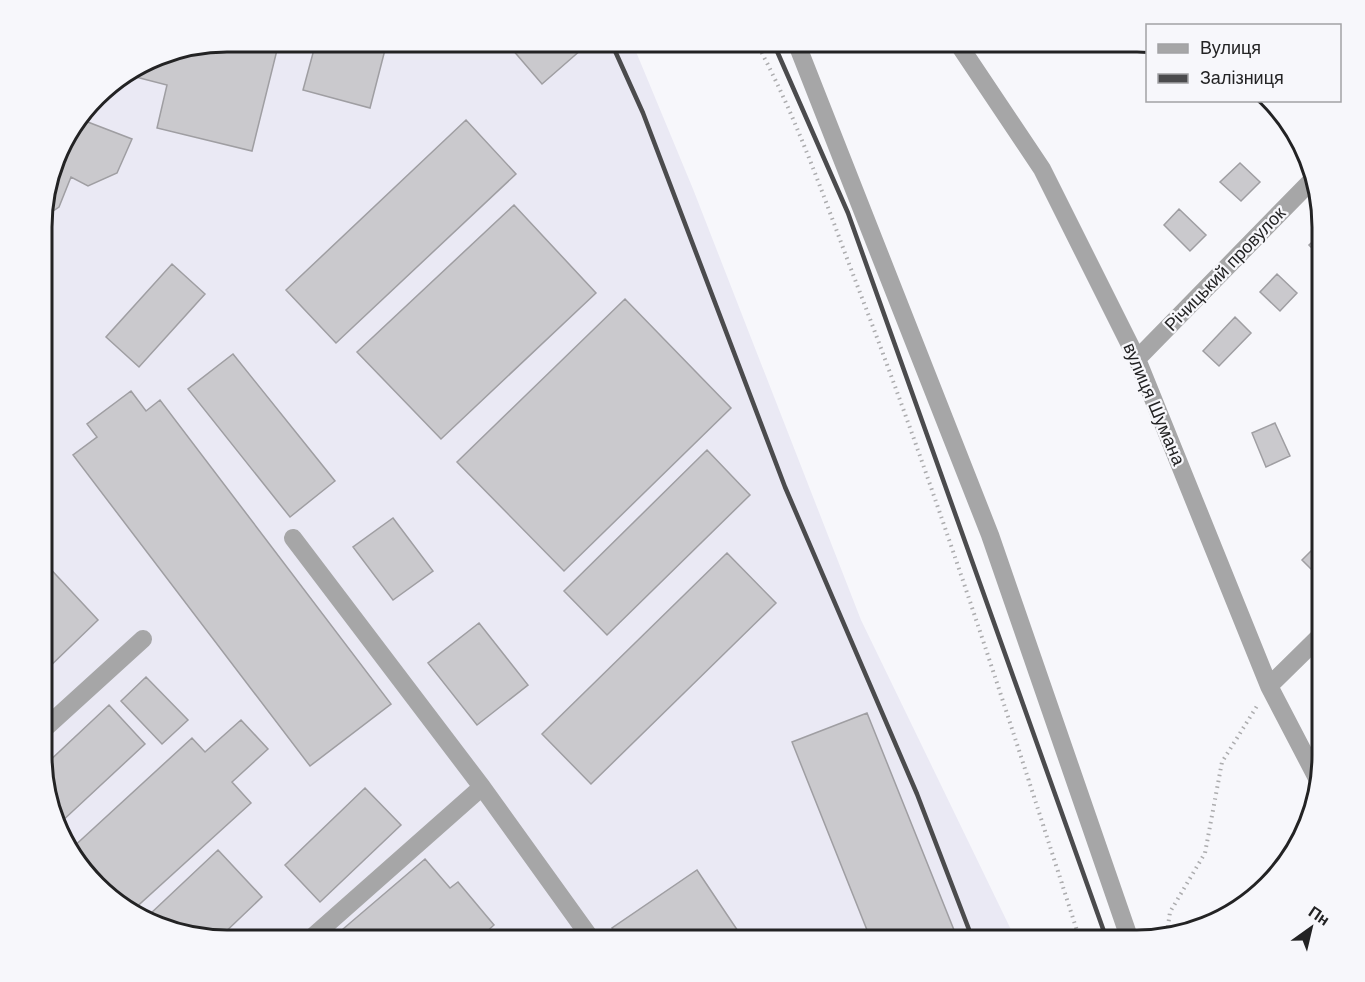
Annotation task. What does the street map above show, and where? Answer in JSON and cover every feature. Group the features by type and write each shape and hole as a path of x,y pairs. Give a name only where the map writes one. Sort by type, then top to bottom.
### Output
{"street":[{"path":"800,53 990,535 1127,930"},
{"name":"вулиця Шумана","path":"964,53 1042,169 1137,359 1269,686 1312,768"},
{"name":"Річицький провулок","path":"1137,359 1307,185"},
{"path":"293,538 482,786 584,929"},
{"path":"53,721 143,639"},
{"path":"1269,686 1312,644"},
{"path":"321,929 482,786"}],"path":[{"path":"762,53 781,88 891,375 1011,725 1077,930"},
{"path":"1168,927 1170,912 1205,853 1222,762 1269,686"}],"shaded area":[{"path":"228,52 636,52 693,189 861,620 1011,930 216,929 172,920 140,906 104,878 82,852 58,799 53,766 54,205 58,183 66,161 82,130 112,96 130,82 161,66 183,58 205,54"}],"building":[{"path":"228,52 277,52 252,151 157,128 167,85 138,77 183,58"},
{"path":"313,52 384,52 370,108 303,90"},
{"path":"515,52 578,52 542,84"},
{"path":"466,120 516,174 336,343 286,290"},
{"path":"88,122 132,139 117,173 88,186 71,177 59,207 54,210 58,183 76,140"},
{"path":"1240,163 1260,182 1241,201 1220,182"},
{"path":"514,205 596,293 441,439 357,352"},
{"path":"1179,209 1206,235 1190,251 1164,225"},
{"path":"172,264 205,294 139,367 106,337"},
{"path":"1277,274 1297,293 1280,311 1260,292"},
{"path":"625,299 731,408 564,571 457,462"},
{"path":"1235,317 1251,333 1219,366 1203,351"},
{"path":"233,354 335,481 290,517 188,389"},
{"path":"131,391 146,411 160,400 391,704 310,766 73,455 97,437 87,424"},
{"path":"1275,423 1290,456 1266,467 1252,433"},
{"path":"707,450 750,495 607,635 564,591"},
{"path":"393,518 433,571 393,600 353,547"},
{"path":"1312,550 1312,570 1302,560"},
{"path":"727,553 776,603 591,784 542,734"},
{"path":"53,572 98,620 53,663"},
{"path":"479,623 528,685 477,725 428,663"},
{"path":"146,677 188,720 162,744 121,701"},
{"path":"109,705 145,744 65,818 58,799 53,758"},
{"path":"867,713 954,930 867,930 792,742"},
{"path":"241,720 268,749 232,782 251,803 139,905 121,893 96,870 77,843 192,738 205,752"},
{"path":"365,788 401,825 320,902 285,865"},
{"path":"218,850 262,897 228,929 194,926 152,912"},
{"path":"425,859 450,888 458,882 494,925 489,929 343,929"},
{"path":"697,870 737,930 613,929"}],"railway":[{"path":"616,52 643,113 785,487 917,794 969,930"},
{"path":"778,53 848,213 1103,930"}]}
